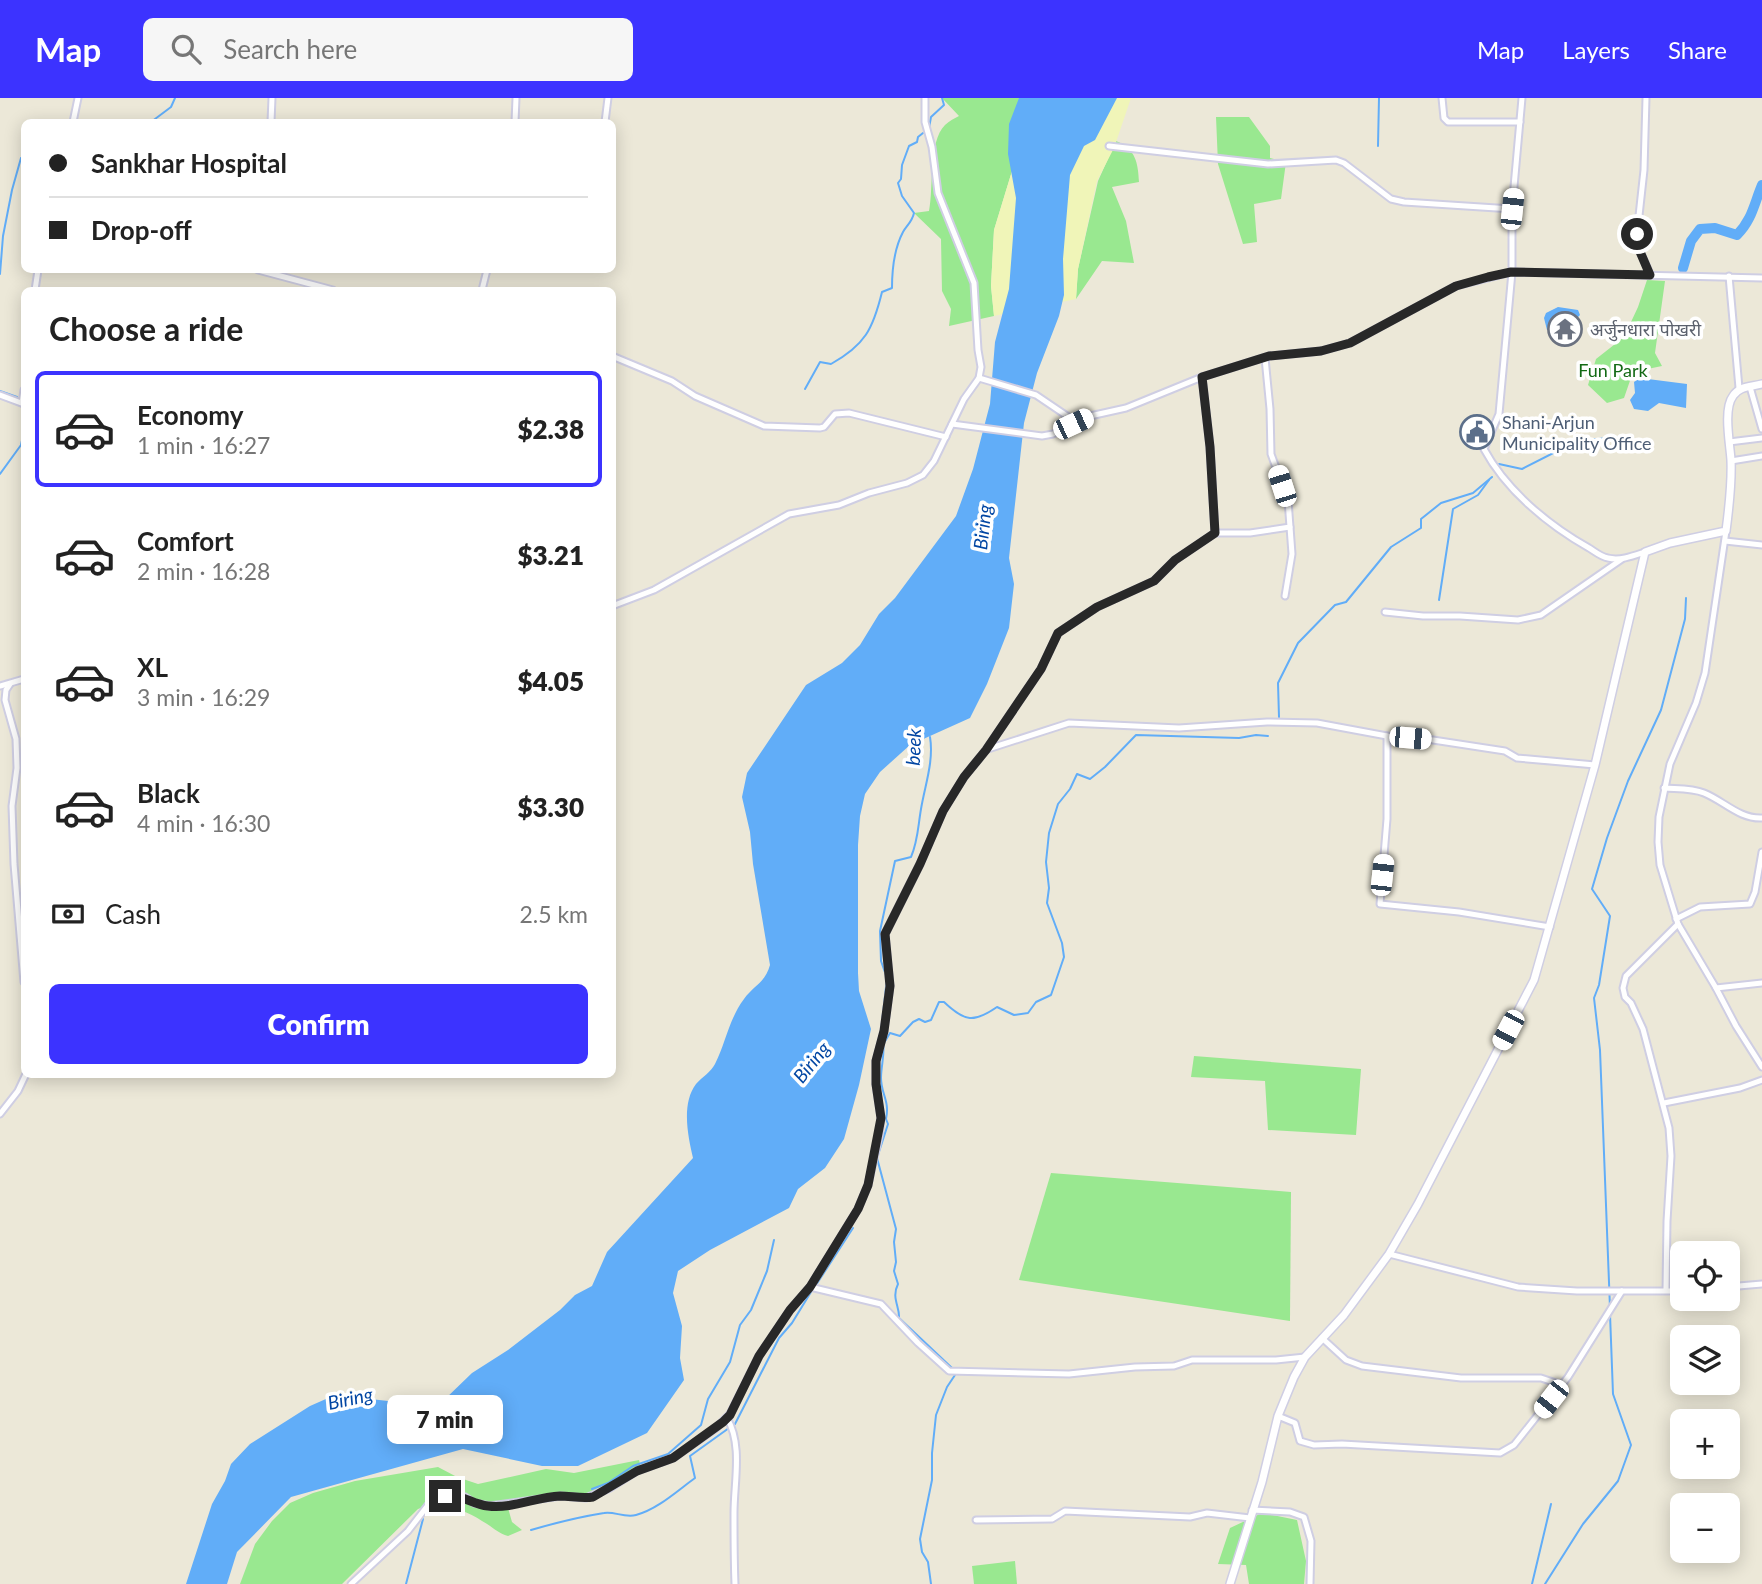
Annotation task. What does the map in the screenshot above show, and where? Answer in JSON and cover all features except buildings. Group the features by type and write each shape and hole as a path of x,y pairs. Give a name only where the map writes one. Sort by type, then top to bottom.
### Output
{"street":[{"path":"74,119 78,98"},
{"path":"271,119 272,98"},
{"path":"515,119 516,98"},
{"path":"605,119 608,98"},
{"path":"616,604 654,590 789,514 839,505 916,478 927,471 969,390 979,378 981,367 974,283 938,193 932,147 925,122 925,98"},
{"path":"1442,98 1444,118 1448,122 1520,122"},
{"path":"1522,98 1499,415 1484,449 1493,467 1538,513 1579,543 1607,558 1622,559"},
{"path":"1646,98 1644,170 1637,234 1638,247 1650,275"},
{"path":"1109,146 1268,164 1336,160 1345,163 1391,199 1512,209"},
{"path":"979,378 1036,395 1070,418 1094,415 1126,408 1202,377 1265,358 1321,351 1350,343 1456,286 1511,272 1762,278"},
{"path":"269,273 322,287"},
{"path":"1729,276 1739,388 1731,398 1728,408 1731,461 1725,541 1705,673 1696,703 1670,764 1658,828 1660,865 1677,922 1762,1067"},
{"path":"616,358 764,426 820,428 835,414 849,413 946,437"},
{"path":"1265,358 1271,454 1288,500 1292,554 1285,596"},
{"path":"1202,377 1210,447 1215,533"},
{"path":"1739,388 1762,384"},
{"path":"1751,387 1762,429"},
{"path":"0,395 21,402"},
{"path":"952,424 1042,436 1053,434 1094,415"},
{"path":"1729,442 1762,438"},
{"path":"1731,461 1762,456"},
{"path":"351,1584 408,1531 432,1500 455,1495 490,1506 561,1496 593,1497 637,1471 673,1458 727,1418 759,1356 790,1310 810,1287 848,1227 868,1185 881,1118 876,1061 884,1031 890,986 885,934 943,811 964,777 986,750 1041,669 1058,633 1097,607 1154,581 1175,560 1215,533 1250,533 1290,527"},
{"path":"1385,612 1518,620 1541,615 1622,559 1670,543 1726,531"},
{"path":"1725,541 1762,545"},
{"path":"1230,1584 1262,1482 1278,1416 1305,1357 1344,1315 1389,1255 1534,980 1576,824 1595,765 1644,552"},
{"path":"0,686 21,680"},
{"path":"9,684 5,700 16,739 17,768 12,806 21,962"},
{"path":"986,750 1069,723 1178,728 1285,722 1317,723 1387,736 1505,751 1517,758 1595,765"},
{"path":"1387,736 1387,819 1380,904 1458,912 1550,927"},
{"path":"1664,788 1702,792 1735,812 1762,818"},
{"path":"1666,1290 1671,1156 1669,1128 1643,1029 1631,1003 1625,997 1623,988 1626,976 1677,922 1700,907 1750,904 1755,892 1762,852"},
{"path":"1716,988 1762,983"},
{"path":"0,1114 18,1091 24,1078"},
{"path":"1664,1103 1740,1088 1762,1080"},
{"path":"1389,1255 1518,1287 1622,1292 1670,1290"},
{"path":"1740,1286 1762,1284"},
{"path":"810,1287 881,1304 949,1371 1069,1374 1174,1366 1192,1360 1276,1360 1305,1357"},
{"path":"1278,1416 1295,1423 1300,1441 1314,1445 1342,1444 1500,1453 1514,1445 1562,1385 1622,1292"},
{"path":"1322,1338 1346,1360 1362,1366 1461,1378 1541,1378 1562,1385"},
{"path":"727,1418 734,1429 736,1448 735,1584"},
{"path":"976,1520 1052,1519 1065,1511 1191,1517 1207,1513 1290,1512 1304,1517 1311,1541 1310,1584"}],"green space":[{"path":"942,98 1024,98 1012,171 994,230 991,286 994,316 949,326 951,309 942,291 941,239 914,213 929,211 936,142 945,125 959,116"},
{"path":"1216,117 1249,117 1270,146 1270,158 1286,162 1281,199 1254,204 1257,242 1243,244 1218,164"},
{"path":"1116,141 1132,152 1138,169 1139,182 1112,187 1126,221 1134,263 1102,261 1076,299 1078,269 1098,181"},
{"name":"Fun Park","path":"1647,280 1665,281 1655,353 1662,366 1633,372 1624,398 1607,403 1588,385 1596,359 1624,337"},
{"path":"1194,1056 1361,1069 1356,1135 1268,1130 1265,1081 1191,1077"},
{"path":"1051,1173 1291,1192 1290,1321 1019,1280"},
{"path":"639,1460 641,1468 610,1484 602,1495 583,1497 567,1493 508,1508 512,1522 522,1530 508,1536 472,1515 438,1502 418,1509 342,1584 240,1584 255,1544 272,1521 290,1503 313,1493 355,1481 438,1467 478,1484 546,1469 574,1473"},
{"path":"1262,1513 1297,1520 1306,1561 1304,1584 1249,1584 1246,1565 1218,1564 1230,1528"},
{"path":"1015,1561 1017,1584 974,1584 972,1566"}],"sand":[{"path":"1024,98 1131,98 1114,148 1097,181 1078,269 1076,299 994,316 991,286 994,230 1012,171"}],"water":[{"name":"Biring","path":"1019,98 1117,98 1095,140 1084,146 1070,175 1063,259 1064,295 1059,316 1037,373 1024,423 1009,558 1014,584 1009,628 970,718 910,745 880,772 865,794 858,845 858,973 859,991 871,1029 844,1139 825,1168 798,1189 789,1208 710,1250 678,1271 673,1293 682,1326 680,1358 684,1380 647,1433 578,1466 542,1466 463,1449 291,1497 237,1552 227,1584 186,1584 212,1504 231,1464 250,1444 310,1406 335,1395 388,1401 443,1401 472,1373 508,1350 575,1295 592,1286 607,1252 693,1158 687,1120 691,1092 713,1067 739,1007 765,976 770,965 750,832 742,797 747,773 806,685 842,663 860,645 879,614 895,598 956,516 973,469 990,404 995,342 1009,289 1016,198 1008,154 1009,124"},
{"path":"1558,307 1578,310 1580,315 1573,322 1562,321 1556,330 1547,330 1544,318 1546,313"},
{"path":"1640,378 1687,384 1686,408 1659,403 1648,411 1634,409 1630,400 1635,393 1634,382"}],"waterway":[{"path":"155,119 171,107 175,98"},
{"path":"929,128 931,117 944,105 942,98"},
{"path":"1378,146 1379,98"},
{"path":"805,389 820,362 831,364 860,343 871,326 882,292 892,288 897,245 914,213 902,196 898,183 909,146 917,142 923,133"},
{"path":"0,274 3,236 21,158"},
{"path":"1683,268 1691,241 1700,229 1715,228 1737,235 1749,218 1762,185"},
{"path":"0,391 17,397"},
{"path":"1497,467 1499,464 1522,469 1577,441 1619,437"},
{"path":"0,474 21,445"},
{"path":"1279,717 1278,683 1298,643 1335,605 1346,602 1391,547 1421,528 1421,519 1441,503 1473,493 1492,477"},
{"path":"1439,600 1453,509 1478,495 1489,480"},
{"path":"1610,1308 1600,1050 1594,998 1599,985 1610,916 1592,889 1628,781 1661,710 1685,619 1686,598"},
{"path":"884,1043 890,1033 900,1036 913,1022 919,1019 925,1022 931,1020 939,1002 944,1002 964,1017 976,1018 997,1007 1014,1015 1028,1013 1036,1002 1051,995 1064,957 1062,943 1047,903 1049,888 1046,862 1049,833 1058,804 1070,789 1077,774 1090,779 1136,735 1239,738 1268,736"},
{"name":"beek","path":"881,1032 887,978 881,961 880,931 895,861 911,857 915,845 930,764 930,737"},
{"path":"883,1042 881,1078 888,1124 877,1158 896,1229 894,1271 898,1284 895,1294 899,1318 952,1368"},
{"path":"816,1285 853,1228"},
{"path":"592,1489 608,1483 633,1466 668,1454 701,1425 708,1399 730,1362 740,1325 751,1310 767,1271 774,1240"},
{"path":"735,1424 779,1338 792,1323 811,1292"},
{"path":"1545,1584 1583,1524 1618,1481 1631,1445 1613,1394 1610,1314"},
{"path":"931,1584 928,1562 922,1552 920,1539 932,1480 936,1415 955,1375"},
{"path":"531,1530 595,1515 608,1513 632,1516 652,1509 695,1478 690,1456 729,1428"},
{"path":"1532,1584 1551,1504"},
{"path":"406,1584 423,1519"}],"place":[{"name":"अर्जुनधारा पोखरी","path":"1565,329"},
{"name":"Shani-Arjun Municipality Office","path":"1477,432"}],"route":[{"path":"445,1496 465,1497 474,1503 490,1506 546,1497 593,1497 622,1478 673,1458 730,1415 759,1356 790,1310 810,1287 848,1227 868,1185 881,1118 876,1061 884,1031 890,986 885,934 943,811 1041,669 1058,633 1097,607 1154,581 1175,560 1215,533 1210,447 1202,377 1269,356 1321,351 1350,343 1456,286 1488,277 1511,272 1650,275 1638,247 1637,234"}]}
